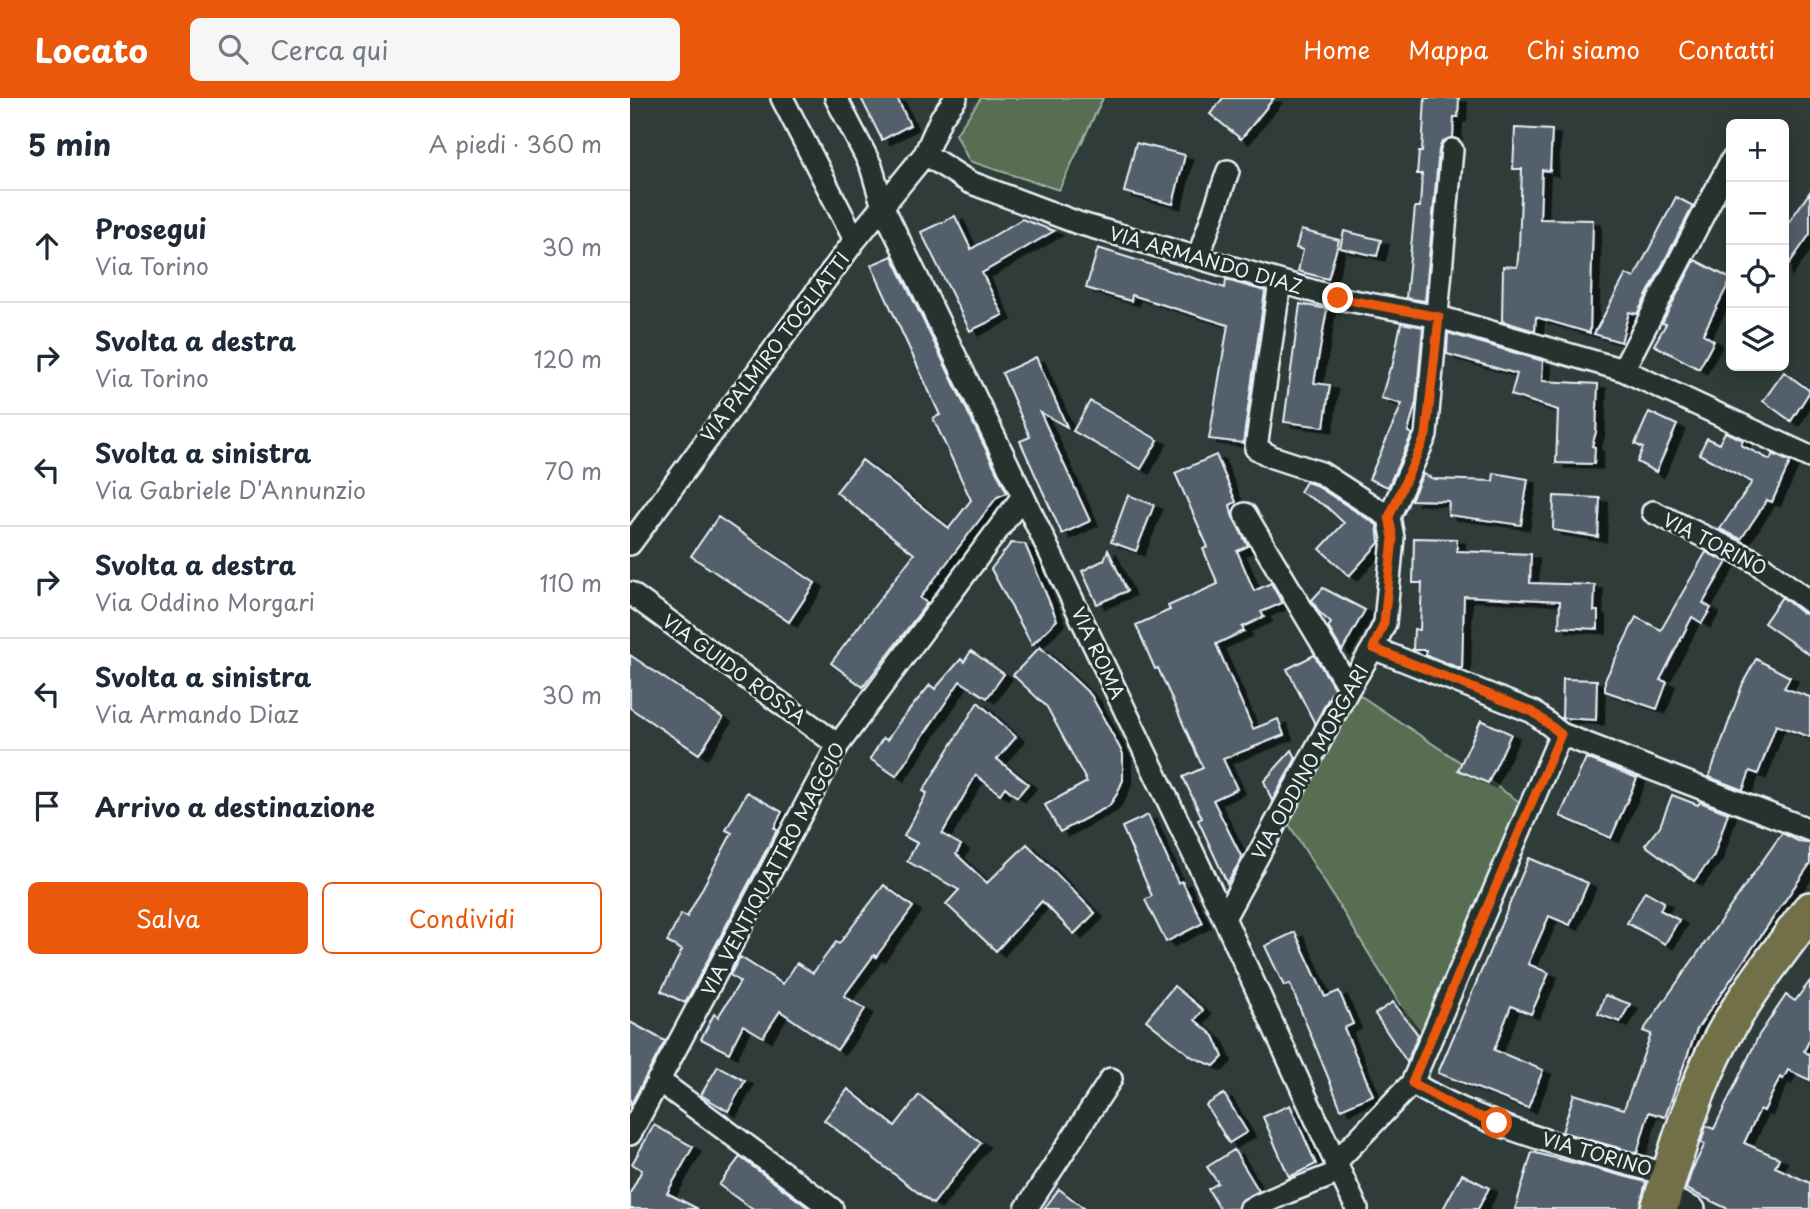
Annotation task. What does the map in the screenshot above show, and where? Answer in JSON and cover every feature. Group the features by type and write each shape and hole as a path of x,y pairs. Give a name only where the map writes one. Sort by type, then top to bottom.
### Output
{"main road":[{"name":"VIA TORINO","path":"1671,1197 1686,1120 1722,1039 1751,991 1810,910"}],"street":[{"path":"782,98 855,240"},
{"name":"VIA ROMA","path":"836,98 871,166 883,207 1224,918 1357,1209"},
{"name":"VIA PALMIRO TOGLIATTI","path":"630,544 855,240 925,154 941,118 956,98"},
{"name":"VIA ODDINO MORGARI","path":"1224,918 1373,648 1384,623 1393,538 1389,517 1426,435 1439,317 1452,150"},
{"name":"VIA ARMANDO DIAZ","path":"925,154 969,182 1078,223 1338,298 1439,317 1623,370 1810,457"},
{"path":"1198,258 1228,171"},
{"path":"1623,370 1726,171"},
{"path":"1280,282 1256,449 1272,457 1321,472 1389,517"},
{"name":"VIA VENTIQUATTRO MAGGIO","path":"630,1134 838,745 1023,496"},
{"name":"VIA TORINO","path":"1653,512 1753,560 1810,602"},
{"path":"1245,514 1349,688"},
{"name":"VIA GUIDO ROSSA","path":"630,593 838,745"},
{"path":"1373,648 1533,712 1561,734 1810,830"},
{"path":"1250,1209 1338,1168 1412,1083 1561,734"},
{"path":"1026,1209 1111,1079"},
{"path":"659,1080 832,1209"},
{"name":"VIA TORINO","path":"1412,1083 1455,1107 1567,1146 1671,1197"}],"green space":[{"path":"981,98 1103,98 1059,190 969,161 956,134"},
{"path":"1349,688 1520,802 1421,1038 1282,813"}],"building":[{"path":"861,98 897,98 910,125 882,140"},
{"path":"1223,98 1274,98 1241,139 1210,114"},
{"path":"1425,98 1459,98 1453,137 1442,142 1439,149 1425,301 1406,298 1415,207 1420,207 1422,174 1417,174 1419,152 1422,152"},
{"path":"1515,128 1552,130 1550,171 1542,170 1540,219 1593,220 1590,333 1536,317 1535,331 1502,321 1503,266 1517,267 1519,247 1522,169 1513,169"},
{"path":"1136,143 1185,155 1173,204 1124,192"},
{"path":"1810,192 1810,234 1789,264 1789,245 1789,222"},
{"path":"1676,197 1693,206 1637,314 1629,312 1621,342 1594,334 1626,274 1634,278"},
{"path":"955,216 971,249 1022,219 1054,231 982,273 1003,315 970,331 921,232"},
{"path":"1301,230 1339,240 1328,279 1298,271 1303,250 1296,248"},
{"path":"1344,231 1381,240 1377,256 1340,248"},
{"path":"1098,248 1225,288 1226,280 1265,291 1243,443 1209,439 1228,325 1132,295 1131,301 1086,288"},
{"path":"892,256 1007,493 997,497 920,598 927,603 863,687 831,663 914,554 836,492 862,460 949,528 971,500 933,418 940,415 871,265"},
{"path":"1695,260 1726,276 1726,289 1703,334 1714,341 1699,369 1654,345 1666,324 1662,323"},
{"path":"1300,304 1327,309 1314,383 1330,385 1324,427 1284,422"},
{"path":"1401,323 1423,327 1416,402 1408,432 1412,434 1388,487 1369,479 1402,404 1381,398 1392,368"},
{"path":"1448,333 1543,361 1542,381 1598,384 1596,432 1592,446 1595,447 1594,464 1556,463 1558,410 1511,395 1517,374 1447,354"},
{"path":"1036,357 1067,427 1040,412 1090,521 1062,534 1020,441 1030,437 1002,373"},
{"path":"1784,372 1810,391 1791,421 1763,401"},
{"path":"1090,401 1158,440 1141,469 1073,431"},
{"path":"1649,412 1677,425 1656,472 1637,462 1643,448 1635,444"},
{"path":"1725,432 1743,440 1741,445 1770,460 1773,454 1790,462 1772,502 1767,500 1741,539 1720,529 1752,482 1699,454 1707,438 1719,444"},
{"path":"1216,455 1236,502 1230,505 1232,515 1248,546 1237,551 1254,591 1271,583 1282,603 1261,612 1264,617 1242,627 1244,631 1216,644 1253,729 1278,719 1284,735 1223,759 1237,789 1213,800 1242,858 1227,883 1198,820 1202,818 1183,777 1203,768 1136,625 1170,610 1168,606 1218,584 1203,549 1208,547 1175,473"},
{"path":"1494,473 1528,479 1521,525 1448,515 1449,501 1411,500 1423,474 1434,479 1493,481"},
{"path":"1306,482 1377,525 1379,543 1349,576 1320,549 1344,523 1327,507 1300,492"},
{"path":"1128,495 1154,505 1136,551 1111,542"},
{"path":"1554,496 1600,498 1598,537 1553,530"},
{"path":"718,517 815,583 789,622 691,556"},
{"path":"1414,538 1457,539 1457,551 1531,554 1530,583 1595,585 1594,611 1598,611 1598,629 1559,627 1560,601 1464,596 1462,669 1426,655 1426,650 1413,650 1414,629 1420,630 1422,583 1413,583"},
{"path":"1011,543 1025,544 1057,620 1032,645 991,569"},
{"path":"1108,550 1127,591 1097,604 1082,571 1104,560"},
{"path":"1706,552 1727,562 1703,603 1711,608 1702,623 1692,617 1660,680 1667,682 1657,709 1605,691 1605,680 1636,617 1661,630"},
{"path":"1323,588 1365,610 1342,651 1328,627 1331,623 1319,612 1312,600"},
{"path":"1782,597 1802,613 1810,615 1810,655 1764,623"},
{"path":"1040,647 1091,695 1123,754 1123,780 1109,806 1060,832 1045,805 1087,782 1047,707 1013,675"},
{"path":"971,651 1004,674 987,698 960,681 896,776 870,759 883,738 887,740 930,685 935,689 961,659 964,662"},
{"path":"630,655 723,718 699,754 630,708"},
{"path":"1314,655 1334,688 1315,724 1287,669"},
{"path":"1756,659 1790,677 1784,688 1810,697 1810,737 1776,725 1758,774 1750,771 1743,790 1709,777 1743,683"},
{"path":"1563,679 1597,680 1596,720 1562,718"},
{"path":"978,702 1016,737 997,759 1028,784 1017,797 1005,787 1000,794 976,775 942,834 961,845 956,854 987,883 1027,844 1095,913 1074,934 1042,901 996,951 946,904 959,890 907,861 917,843 904,836 927,793 923,791"},
{"path":"1481,720 1511,734 1488,783 1458,770"},
{"path":"1292,750 1296,758 1272,801 1264,781"},
{"path":"1586,758 1637,778 1611,838 1560,816"},
{"path":"747,792 782,812 774,828 777,830 685,1003 661,991 682,950 667,942 681,914 687,917 732,833 726,830"},
{"path":"1672,795 1728,813 1714,855 1694,881 1645,845 1660,826"},
{"path":"1148,815 1178,883 1182,881 1203,923 1166,942 1145,900 1152,896 1122,827"},
{"path":"1782,833 1798,841 1810,843 1810,864 1697,1029 1665,1117 1649,1112 1637,1153 1562,1132 1574,1094 1624,1109 1651,1034 1643,1031"},
{"path":"1529,858 1588,883 1570,925 1549,916 1528,964 1549,973 1531,1014 1511,1006 1494,1050 1543,1070 1528,1108 1438,1073"},
{"path":"884,885 913,907 844,996 865,1009 837,1050 780,1011 763,1037 743,1025 729,1053 701,1039 714,1014 718,1017 740,982 730,975 740,957 783,984 797,963 813,973"},
{"path":"1645,891 1664,902 1660,910 1679,920 1665,944 1627,923"},
{"path":"1295,932 1325,997 1339,991 1353,1024 1344,1028 1373,1095 1341,1109 1290,984 1284,986 1265,946"},
{"path":"1810,981 1810,1039 1804,1051 1810,1055 1810,1080 1788,1070 1783,1079 1780,1077 1764,1111 1760,1109 1744,1143 1779,1158 1775,1167 1810,1183 1810,1209 1728,1209 1686,1189 1705,1144 1701,1143 1706,1126 1714,1129 1759,1035 1786,995 1795,1001"},
{"path":"1174,986 1203,1010 1195,1020 1214,1036 1223,1057 1214,1066 1192,1057 1146,1020"},
{"path":"1605,995 1630,1004 1620,1022 1598,1014"},
{"path":"1393,1002 1418,1035 1407,1062 1375,1014"},
{"path":"630,1022 665,1041 630,1106"},
{"path":"718,1066 745,1081 728,1111 701,1095"},
{"path":"848,1089 895,1126 919,1095 981,1143 933,1204 824,1120"},
{"path":"1224,1094 1247,1132 1229,1143 1206,1105"},
{"path":"1290,1105 1316,1164 1289,1177 1263,1117"},
{"path":"654,1125 693,1147 667,1193 698,1209 630,1209 630,1193 642,1170 632,1164"},
{"path":"1234,1150 1259,1191 1240,1201 1237,1209 1220,1209 1208,1189 1218,1183 1207,1167"},
{"path":"1532,1152 1646,1182 1639,1209 1515,1209"},
{"path":"740,1157 810,1209 752,1209 719,1185"},
{"path":"1462,1174 1489,1188 1478,1209 1443,1209"},
{"path":"1059,1189 1085,1209 1044,1209"}],"route":[{"path":"1338,298 1439,317 1426,435 1389,517 1393,538 1384,623 1373,648 1533,712 1561,734 1412,1083 1455,1107 1497,1123"}]}
